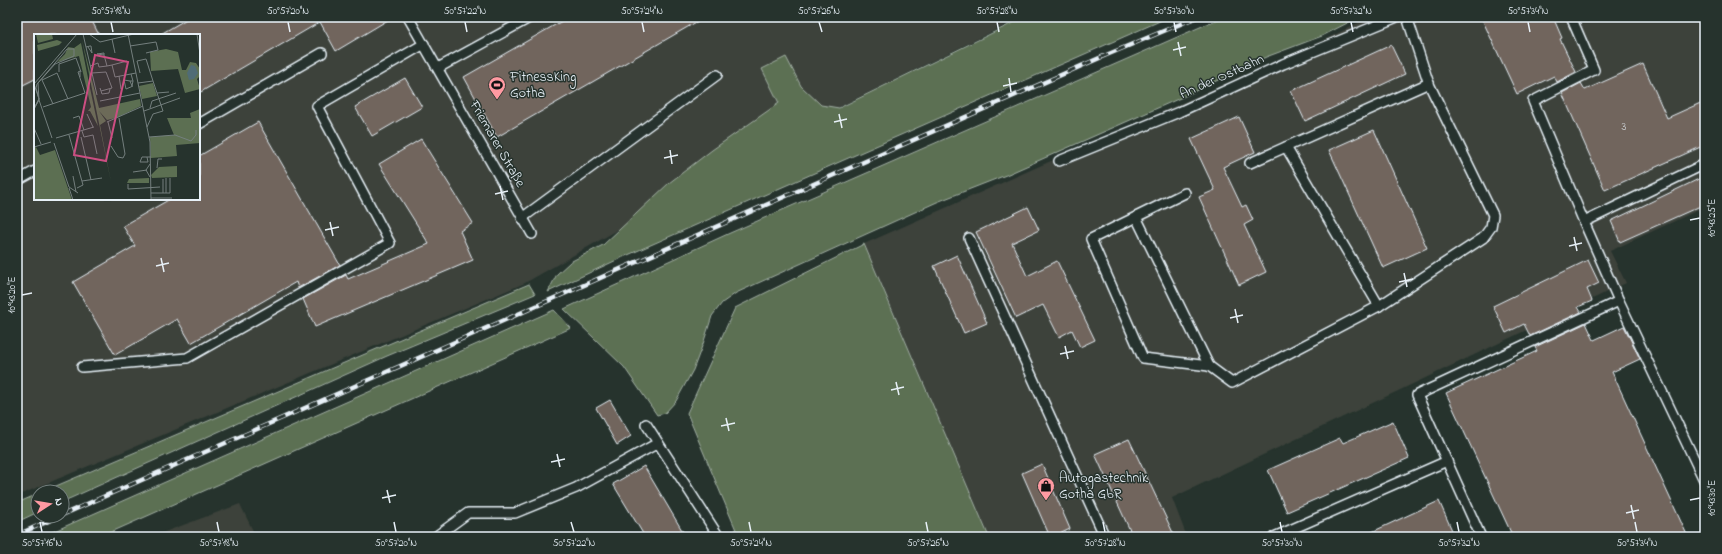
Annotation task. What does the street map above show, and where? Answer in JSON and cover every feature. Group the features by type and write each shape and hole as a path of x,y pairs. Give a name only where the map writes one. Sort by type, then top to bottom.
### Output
{"lane":[{"name":"Friemarer Straße","path":"408,17 532,234"},
{"path":"438,68 531,17"},
{"name":"An der Ostbahn","path":"1059,161 1179,112 1290,61 1397,17"},
{"path":"1185,193 1091,239 1143,358 1208,366 1232,383 1379,306 1483,238 1491,227 1493,215 1429,83 1407,17"},
{"path":"1571,17 1594,70 1533,101 1619,301 1705,482"},
{"path":"82,367 187,358 390,243 317,106 424,44"},
{"path":"200,123 322,53"},
{"path":"522,218 717,75"},
{"path":"1250,163 1429,83"},
{"path":"1286,147 1379,306"},
{"path":"1584,222 1705,164"},
{"path":"17,181 34,172"},
{"path":"1136,217 1208,366"},
{"path":"969,238 1105,537"},
{"path":"1481,537 1417,395 1619,301"},
{"path":"646,424 719,537"},
{"path":"435,537 468,513 515,513 576,488 658,443"},
{"path":"1274,537 1447,461"}],"shaded area":[{"path":"17,17 1022,17 789,132 525,283 46,484 30,484 30,491 17,496"},
{"path":"1370,17 1705,17 1705,207 1610,251 1626,283 1172,498 1187,537 989,537 864,244 1324,40"},
{"path":"240,504 256,537 151,537"}],"green space":[{"path":"1025,17 1169,17 621,258 548,292 557,274 570,262 603,245 669,183 712,150 779,103 762,69 786,57 801,86 821,105 839,108"},
{"path":"1223,17 1359,17 1322,36 1266,57 1187,95 1006,175 937,202 736,293 722,303 712,316 693,370 676,401 665,413 657,415 624,367 564,309 730,233"},
{"path":"864,244 989,537 739,537 687,413 735,308"},
{"path":"529,284 535,294 387,356 70,498 70,484 61,484"},
{"path":"554,310 571,328 100,537 41,537"},
{"path":"30,497 30,516 17,522 17,503"}],"building":[{"path":"17,17 90,17 98,34 34,34 34,80 17,88"},
{"path":"190,17 393,17 336,51 320,22 200,92 200,34 161,34"},
{"path":"569,17 705,17 497,137 464,77"},
{"path":"1481,17 1553,17 1562,38 1560,39 1576,72 1557,82 1554,76 1517,94"},
{"path":"1391,45 1405,74 1305,121 1291,91"},
{"path":"1643,64 1667,118 1705,101 1705,145 1605,190 1562,93 1581,83 1585,90"},
{"path":"405,78 422,107 372,136 355,107"},
{"path":"1239,117 1255,152 1223,167 1242,207 1246,205 1253,220 1244,225 1266,272 1239,285 1199,197 1215,190 1191,139"},
{"path":"258,122 340,265 298,288 296,282 191,343 177,319 115,355 73,282 135,246 123,226 168,200 200,200 200,155"},
{"path":"1374,130 1427,248 1383,268 1329,150"},
{"path":"421,139 473,223 460,231 473,260 315,327 303,299 346,275 348,279 429,244 379,164"},
{"path":"1705,176 1705,204 1620,242 1611,221"},
{"path":"1028,207 1039,230 1012,243 1027,276 1057,261 1095,340 1080,347 1072,330 1059,337 1043,305 1016,318 976,232"},
{"path":"957,255 987,323 964,333 934,266"},
{"path":"1588,260 1599,283 1587,289 1592,301 1578,307 1581,312 1530,336 1524,324 1506,333 1493,306"},
{"path":"1586,323 1594,340 1624,326 1640,359 1612,372 1688,537 1513,537 1446,393 1537,351 1535,347"},
{"path":"610,400 631,436 617,445 596,408"},
{"path":"1393,421 1409,458 1287,512 1268,470 1340,438 1343,443"},
{"path":"1129,439 1175,537 1133,537 1095,454"},
{"name":"Autogastechnik Gotha GbR","path":"1042,464 1070,529 1053,537 1050,537 1022,473"},
{"path":"644,466 686,537 645,537 613,484"},
{"path":"1439,501 1455,537 1361,537"}],"railway":[{"path":"70,511 1104,56 1197,17"},
{"path":"17,535 42,524"}],"place":[{"name":"FitnessKing Gotha","path":"497,100"},
{"name":"Autogastechnik Gotha GbR","path":"1046,501"}]}
